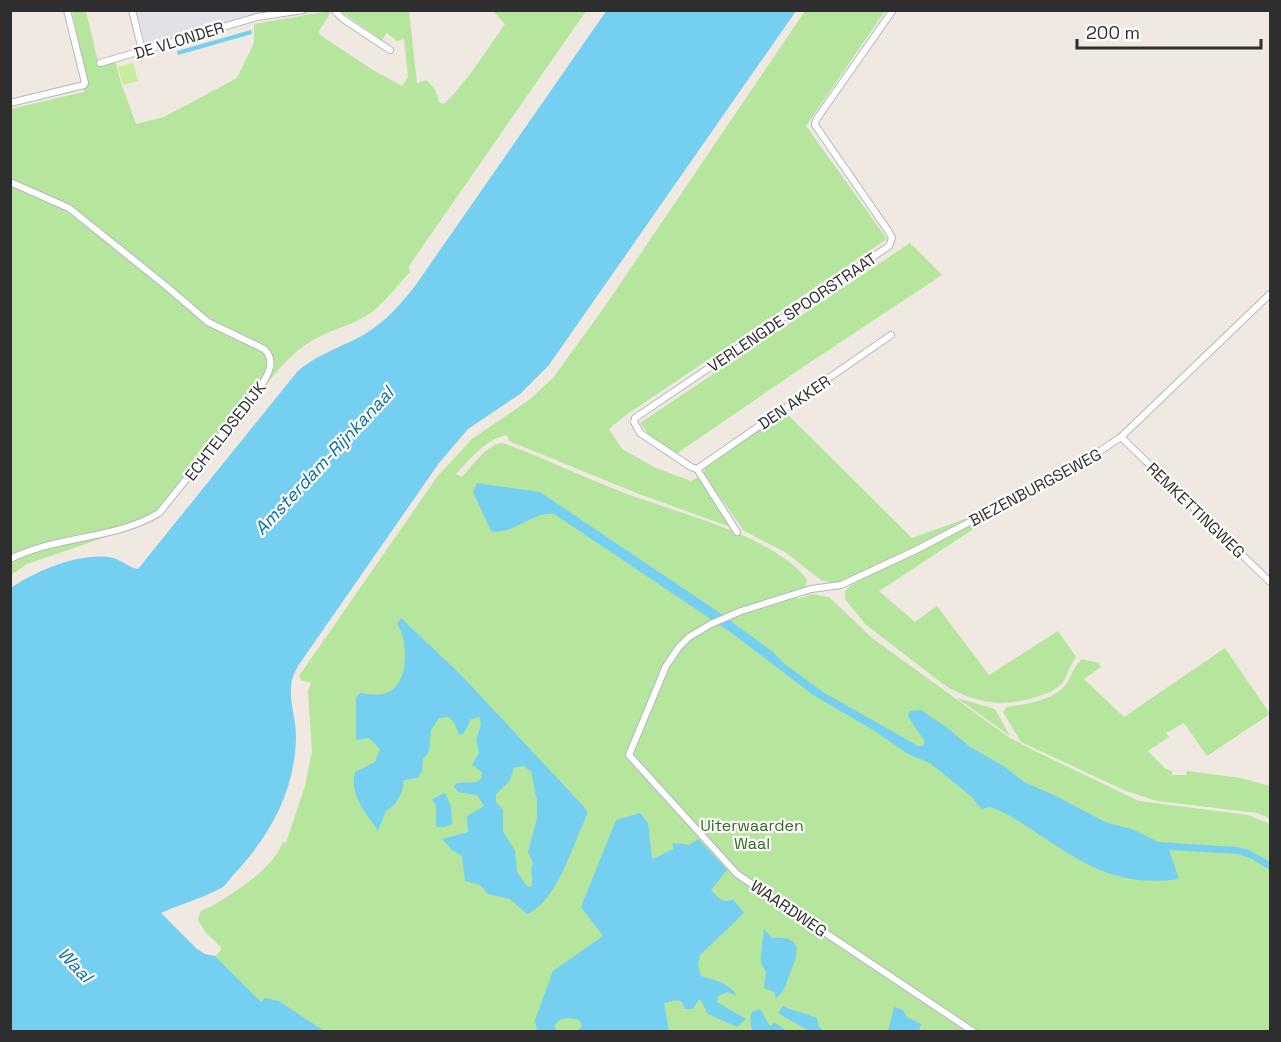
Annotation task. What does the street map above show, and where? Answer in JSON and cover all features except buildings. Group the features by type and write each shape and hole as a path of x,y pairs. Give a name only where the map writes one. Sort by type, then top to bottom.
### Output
{"street":[{"path":"10,103 84,85 67,10"},
{"path":"132,10 142,50"},
{"name":"DE VLONDER","path":"100,63 256,14 303,10"},
{"path":"334,10 390,50"},
{"name":"VERLENGDE SPOORSTRAAT","path":"697,469 640,433 634,422 637,415 889,246 892,238 889,232 815,125 816,120 893,10"},
{"name":"ECHTELDSEDIJK","path":"10,182 69,208 208,322 264,349 271,360 268,373 258,390 159,513 136,525 49,544 10,559"},
{"name":"BIEZENBURGSEWEG","path":"629,755 666,666 689,637 731,615 811,589 842,585 916,550 1079,465 1121,437 1270,294"},
{"name":"DEN AKKER","path":"697,469 891,335"},
{"name":"REMKETTINGWEG","path":"1121,437 1270,582"},
{"path":"697,469 737,532"},
{"name":"WAARDWEG","path":"629,755 737,874 974,1032"}],"shaded area":[{"path":"137,11 334,11 255,20 147,49"}],"green space":[{"path":"72,11 86,11 99,66 115,61 136,124 164,117 237,78 254,43 254,24 329,11 330,14 319,31 320,35 402,86 408,77 404,39 397,41 387,33 382,40 340,11 409,11 417,83 426,80 435,89 439,102 444,104 469,76 505,24 493,11 586,11 409,266 410,272 372,312 320,336 297,351 283,364 258,395 270,377 274,365 271,353 265,347 207,319 158,275 70,206 11,178 10,109 84,92 88,85"},
{"name":"Uiterwaarden Waal","path":"805,11 885,11 806,126 887,239 626,415 609,429 622,449 656,468 691,481 698,477 733,528 639,494 509,441 507,435 485,445 456,474 462,477 486,451 503,443 622,492 747,537 771,549 791,563 807,579 805,587 794,594 797,599 812,594 829,597 872,638 1010,738 1139,801 1248,815 1270,824 1270,1031 289,1031 215,956 221,947 206,933 198,920 200,912 255,877 272,861 283,842 286,843 305,786 312,752 308,691 311,683 301,680 299,676 437,477 472,439 529,400 553,378 603,309"},
{"path":"133,63 138,81 123,85 118,67"},
{"path":"10,186 66,211 151,275 202,320 227,335 263,351 268,362 265,376 160,509 127,524 69,536 10,556"},
{"path":"910,243 942,275 676,454 649,435 640,423"},
{"path":"784,411 912,538 973,516 899,556 835,584 821,580 785,552 744,531 704,474 709,463"},
{"path":"995,515 879,591 915,622 937,606 989,675 1058,631 1076,657 1063,682 1043,695 1008,703 978,700 943,684 865,624 845,599 845,591 851,585 961,529"},
{"path":"129,529 27,564 11,575 11,562 24,555 68,542"},
{"path":"1225,648 1270,714 1207,756 1184,723 1166,733 1169,737 1148,751 1166,769 1172,771 1172,775 1186,775 1187,771 1241,778 1270,786 1270,819 1258,813 1157,801 1126,791 1021,742 1003,712 1007,707 1040,701 1055,694 1067,683 1082,659 1099,663 1101,667 1084,679 1124,717"},
{"path":"957,698 995,709 1010,736"}],"water":[{"path":"607,10 796,11 549,365 520,394 468,429 439,463 298,666 291,684 296,737 291,775 279,810 260,842 224,886 161,913 196,948 205,954 215,956 261,1002 265,998 279,1001 324,1031 11,1031 11,588 46,569 88,557 113,558 138,569 297,372 322,355 375,327 388,317 415,286"},
{"path":"251,30 252,34 178,55 177,51"},
{"path":"477,483 540,492 720,613 823,692 918,746 923,746 925,742 908,716 910,711 921,710 970,747 1002,765 1024,782 1105,822 1134,830 1158,842 1237,847 1249,850 1270,862 1270,870 1239,854 1169,850 1179,879 1153,881 1129,879 1087,864 1007,814 990,807 981,809 972,797 930,763 908,754 873,730 813,695 733,634 554,514 538,516 507,530 491,531 473,492"},
{"path":"401,618 461,675 586,809 587,814 562,874 546,898 537,908 527,914 510,899 488,894 480,885 465,881 462,856 452,850 442,839 468,832 467,816 484,806 477,795 458,792 454,786 457,783 476,782 481,779 482,772 472,765 479,753 476,740 481,724 479,717 471,719 464,733 459,735 455,724 449,717 439,718 431,730 429,752 423,759 422,771 418,778 404,780 402,792 395,804 386,811 378,831 356,796 355,772 375,762 380,749 369,738 356,740 356,698 360,693 385,694 398,684 402,677 405,648 397,624","holes":["523,766 531,771 537,801 537,818 528,852 533,863 531,887 527,886 517,872 515,851 503,831 503,810 496,802 496,794 509,782 514,768"]},
{"path":"445,793 451,806 452,824 436,827 436,806 432,799"},
{"path":"640,813 648,823 652,859 674,849 672,844 674,843 690,845 698,839 727,870 711,890 723,901 733,899 744,913 700,955 698,965 701,976 726,985 737,996 727,992 718,996 717,1002 746,1019 737,1027 708,1014 700,999 692,1009 685,1009 682,1002 677,1000 664,1003 669,1031 577,1031 582,1026 579,1020 568,1018 556,1023 554,1026 557,1031 537,1031 535,1020 553,971 603,936 581,907 616,820"},
{"path":"764,929 772,938 791,940 796,949 785,987 776,998 774,992 764,988 766,972 761,963 761,956"},
{"path":"783,1006 817,1018 819,1027 824,1031 809,1031 778,1013"},
{"path":"894,1007 903,1010 907,1017 921,1024 919,1031 888,1031"},
{"path":"760,1009 770,1026 774,1023 786,1031 752,1031 750,1018 752,1012"}],"water label":[{"name":"Amsterdam-Rijnkanaal","path":"324,461"},
{"name":"Waal","path":"75,965"}]}
